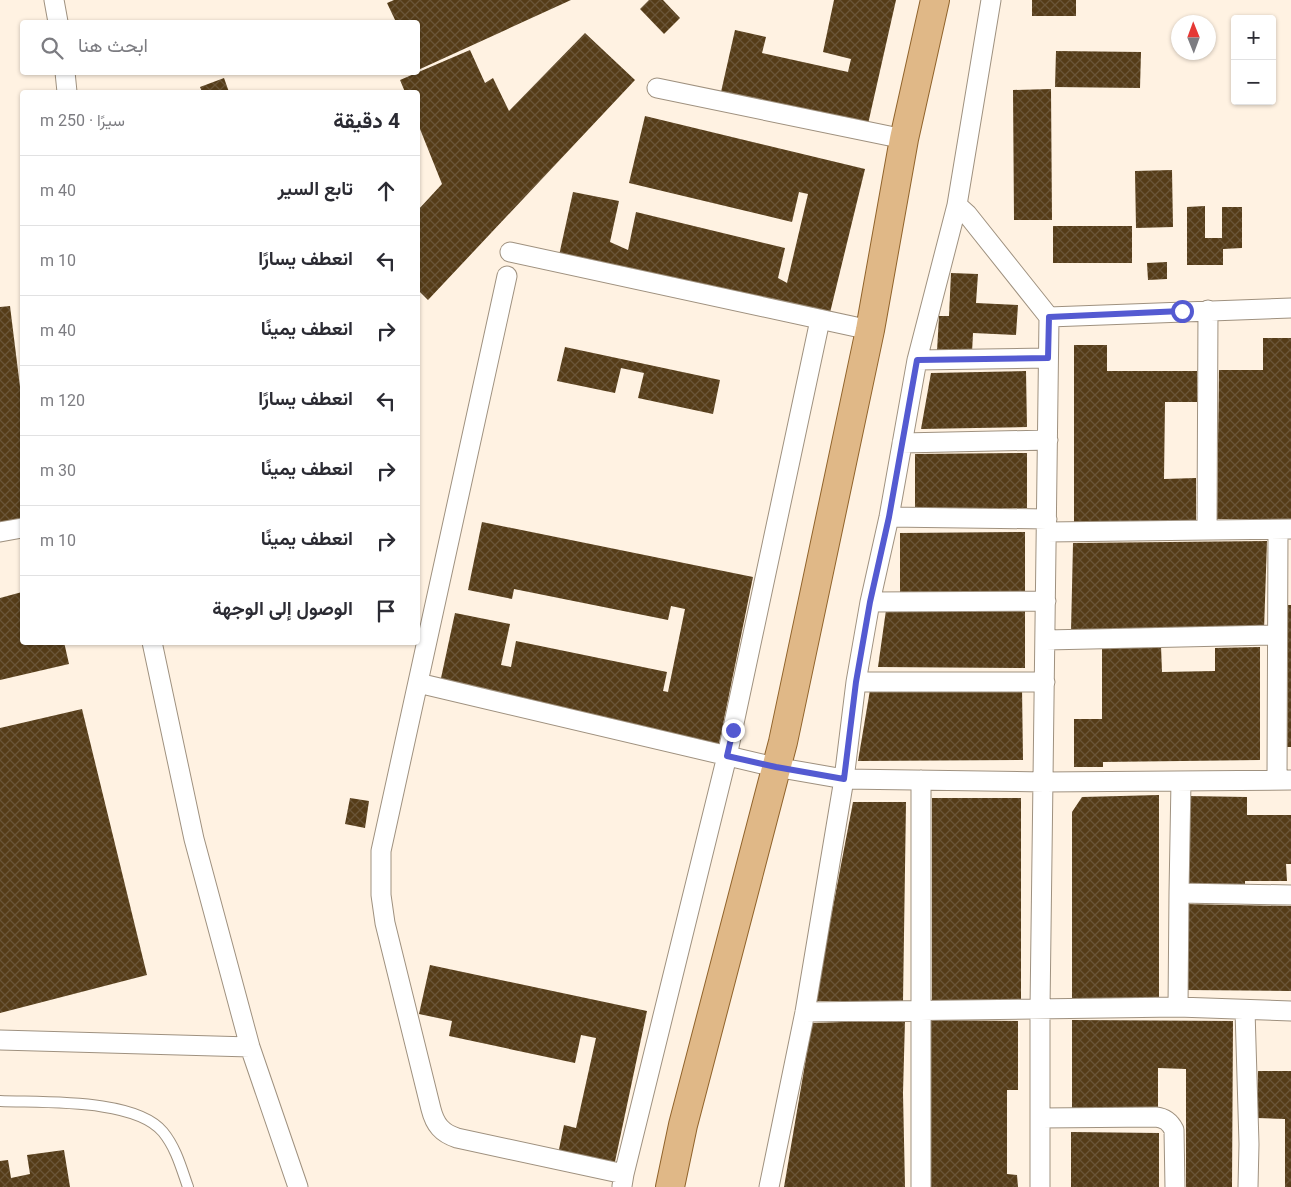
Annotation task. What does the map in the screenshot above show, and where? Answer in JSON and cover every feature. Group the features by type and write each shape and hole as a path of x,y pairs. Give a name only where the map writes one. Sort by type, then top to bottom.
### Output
{"main road":[{"path":"670,1187 683,1125 783,742 870,330 904,139 935,0"}],"street":[{"path":"54,0 58,20"},
{"path":"770,1187 805,1012 844,779 856,682 870,602 889,517 917,360 957,205 991,0"},
{"path":"64,75 67,90"},
{"path":"657,88 904,139"},
{"path":"957,205 967,214 1049,317 1040,1009 1040,1187"},
{"path":"510,252 870,330"},
{"path":"508,276 381,851 380,873 385,924 434,1120 443,1132 457,1138 623,1180 727,756 820,320"},
{"path":"1049,317 1291,308"},
{"path":"1207,530 1208,310"},
{"path":"917,360 1048,358"},
{"path":"902,442 1048,440"},
{"path":"418,683 727,756 844,779 1044,782 1284,780 1277,635 1284,581 1284,530 1047,526 889,517"},
{"path":"0,532 20,528"},
{"path":"870,602 1046,601"},
{"path":"1046,640 1277,635"},
{"path":"153,645 194,839 250,1047 298,1187"},
{"path":"856,682 1045,682"},
{"path":"921,780 921,1187"},
{"path":"1178,1007 1181,782"},
{"path":"1179,893 1291,895"},
{"path":"805,1012 1178,1007 1291,1011"},
{"path":"1245,1010 1249,1144 1248,1187"},
{"path":"0,1040 250,1047"},
{"path":"1041,1118 1156,1117 1164,1119 1172,1125 1174,1130 1175,1187"}],"lane":[{"path":"0,1101 100,1106 136,1114 161,1130 176,1151 188,1187"}],"building":[{"path":"394,0 571,0 420,69 420,20 395,20 387,3"},
{"path":"649,0 663,0 680,18 664,34 640,9"},
{"path":"834,0 896,0 868,124 721,92 735,30 766,37 762,53 848,72 851,59 823,52"},
{"path":"1032,0 1076,0 1076,16 1032,16"},
{"path":"585,33 635,80 428,300 420,292 420,208 442,184 420,129 420,90 404,90 400,80 412,75 420,75 420,71 470,50 485,83 493,78 509,111"},
{"path":"1056,51 1141,52 1140,88 1055,87"},
{"path":"224,78 228,90 201,90 200,87"},
{"path":"1051,89 1052,220 1014,220 1013,90"},
{"path":"645,116 865,169 828,321 558,260 573,192 619,201 610,242 628,250 636,212 785,248 778,278 787,283 808,194 799,192 792,222 629,183"},
{"path":"1172,170 1173,227 1136,228 1135,171"},
{"path":"1205,206 1205,238 1222,238 1222,207 1242,207 1242,248 1223,249 1223,265 1187,265 1187,207"},
{"path":"1053,226 1132,226 1132,263 1053,263"},
{"path":"1167,262 1167,279 1148,280 1147,263"},
{"path":"951,273 978,274 976,303 1018,305 1016,335 973,333 972,353 937,351 939,316 949,316"},
{"path":"10,306 20,387 20,523 0,526 0,307"},
{"path":"1263,338 1291,338 1291,520 1217,519 1219,370 1263,370"},
{"path":"1074,345 1107,345 1107,371 1197,371 1197,402 1165,402 1164,479 1196,478 1196,524 1074,523"},
{"path":"565,347 720,380 713,414 638,398 644,373 621,368 615,393 557,381"},
{"path":"1026,371 1027,427 921,429 931,373"},
{"path":"1027,453 1027,508 915,509 915,454"},
{"path":"482,522 753,577 718,749 438,692 455,613 510,624 501,665 511,667 516,641 667,672 663,691 668,692 685,609 671,606 668,620 514,589 512,599 468,590"},
{"path":"1025,532 1025,597 900,598 900,533"},
{"path":"1267,541 1264,630 1071,632 1073,543"},
{"path":"20,593 20,645 65,645 69,664 0,680 0,598"},
{"path":"1288,605 1291,605 1291,747 1287,747"},
{"path":"1025,609 1025,668 878,667 886,610"},
{"path":"1102,646 1161,646 1162,672 1215,671 1215,648 1260,647 1260,760 1103,762 1103,767 1074,767 1074,719 1102,719"},
{"path":"1022,687 1023,760 858,761 870,690"},
{"path":"82,709 147,975 0,1013 0,728"},
{"path":"1159,795 1159,1002 1072,1003 1072,812 1082,797"},
{"path":"1188,796 1247,797 1247,815 1291,815 1291,864 1286,864 1287,881 1245,881 1245,886 1187,886"},
{"path":"350,798 369,801 365,828 345,824"},
{"path":"932,798 1021,798 1021,1002 932,1002"},
{"path":"853,802 906,802 903,1001 815,1001"},
{"path":"1184,904 1291,906 1291,991 1186,990"},
{"path":"430,965 647,1011 613,1171 557,1159 564,1125 576,1128 596,1038 581,1035 575,1063 449,1036 452,1021 419,1014"},
{"path":"905,1020 903,1093 905,1187 784,1187 812,1023"},
{"path":"931,1020 1018,1021 1018,1090 1007,1090 1007,1174 1017,1175 1018,1187 929,1187"},
{"path":"1072,1020 1233,1021 1232,1187 1186,1187 1186,1069 1158,1068 1158,1112 1072,1111"},
{"path":"1258,1071 1291,1071 1291,1187 1285,1187 1285,1119 1257,1118"},
{"path":"1071,1132 1159,1133 1159,1187 1071,1187"},
{"path":"64,1150 70,1187 0,1187 0,1161 8,1160 11,1178 30,1174 27,1155"}],"route":[{"path":"733,730 727,756 844,779 856,682 870,602 889,517 917,360 1048,358 1049,317 1182,311"}]}
